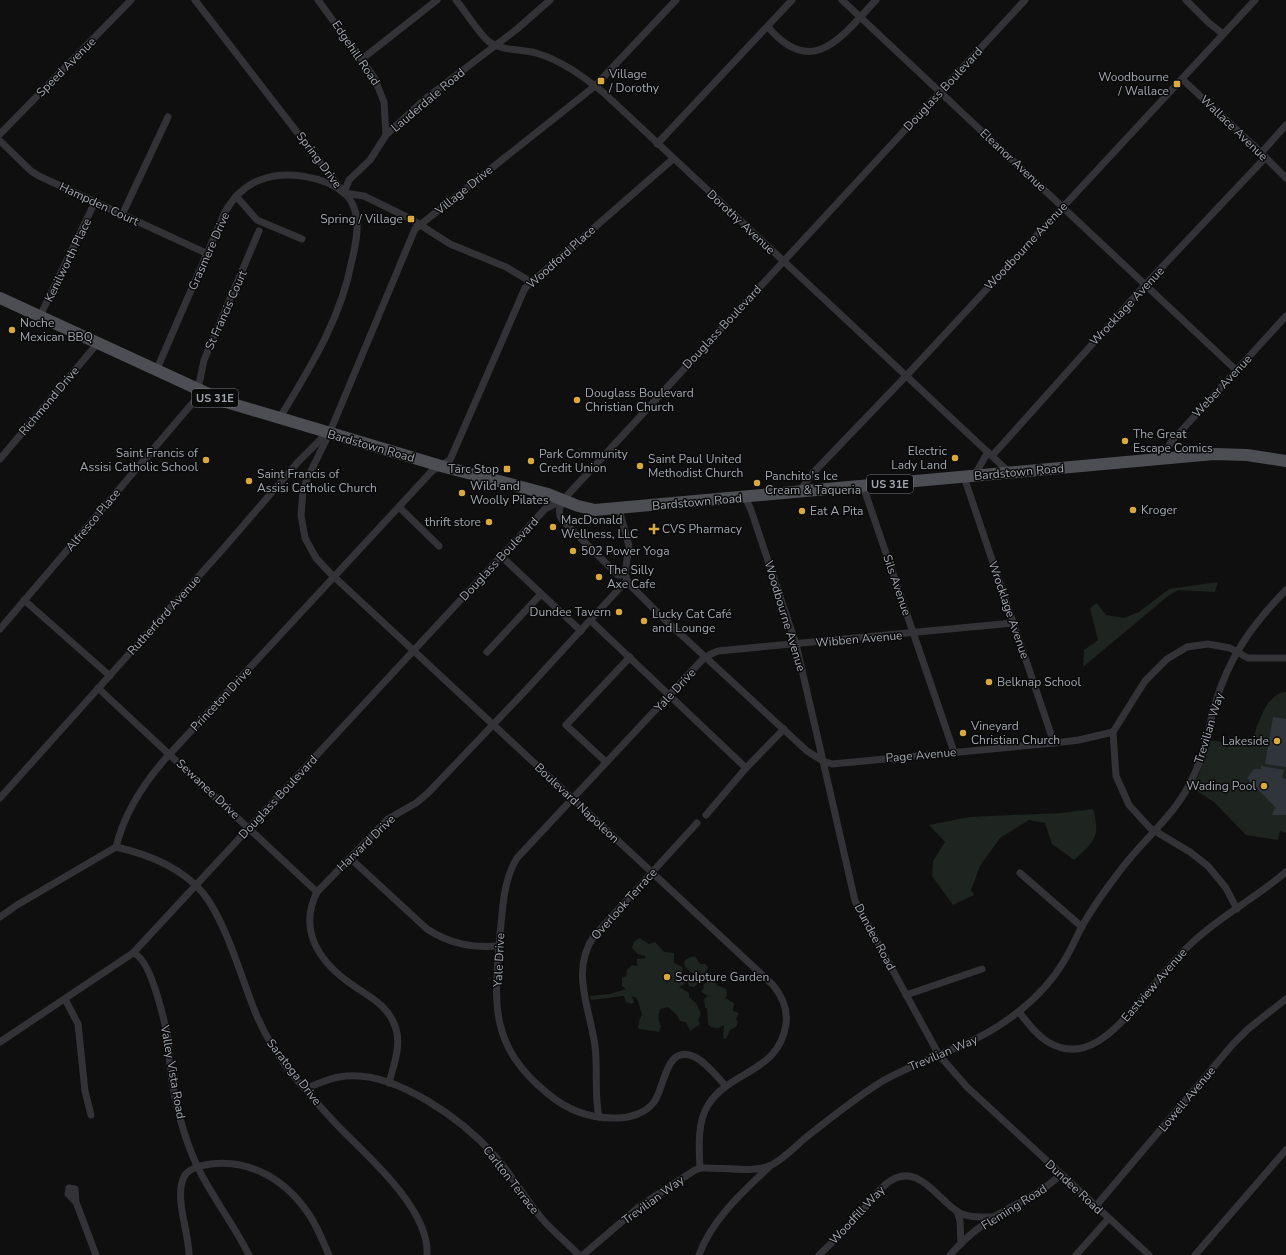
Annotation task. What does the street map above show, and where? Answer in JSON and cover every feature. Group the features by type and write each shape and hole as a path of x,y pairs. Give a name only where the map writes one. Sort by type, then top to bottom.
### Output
{"main road":[{"name":"Bardstown Road","path":"0,298 198,391 226,402 329,434 441,466 548,494 578,506 595,510 1228,454 1286,461"}],"street":[{"name":"Speed Avenue","path":"0,134 131,0"},
{"name":"Spring Drive","path":"195,0 344,193 364,196 421,225 450,244 506,267 532,282"},
{"name":"Edgehill Road","path":"318,0 362,59 381,91 384,102 386,134"},
{"path":"362,59 437,0"},
{"name":"Dorothy Avenue","path":"456,0 489,41 497,45 535,53 552,59 595,86 1010,473"},
{"name":"Lauderdale Road","path":"344,193 349,180 370,160 386,134 425,100 497,45 550,0"},
{"name":"Village Drive","path":"329,434 412,233 415,229 595,86 676,0"},
{"path":"657,144 792,0"},
{"name":"Eleanor Avenue","path":"842,0 1236,370"},
{"path":"768,26 777,38 788,45 804,52 814,52 833,44 876,0"},
{"name":"Douglass Boulevard","path":"0,1042 133,953 196,887 249,827 502,557 545,509 563,500 1025,0"},
{"path":"1186,0 1209,23 1223,34"},
{"name":"Woodbourne Avenue","path":"799,492 812,474 1255,0"},
{"name":"Wallace Avenue","path":"1182,79 1286,178"},
{"path":"122,215 168,117"},
{"name":"Wrocklage Avenue","path":"1054,743 1014,623 969,477 1263,156 1286,125"},
{"name":"Hampden Court","path":"0,141 31,171 122,215 208,254"},
{"name":"Woodford Place","path":"441,466 450,460 525,288 673,159"},
{"name":"Grasmere Drive","path":"156,371 225,212 236,196 247,186 261,179 288,175 322,182 344,193"},
{"path":"279,419 318,354 335,320 344,294 357,239 357,220 352,203 344,193"},
{"path":"236,196 257,220 302,239"},
{"name":"Kenilworth Place","path":"40,316 95,202"},
{"name":"St Francis Court","path":"198,391 204,360 260,231"},
{"name":"Weber Avenue","path":"1162,459 1171,442 1236,370 1285,319"},
{"name":"Richmond Drive","path":"0,459 97,344"},
{"name":"Alfresco Place","path":"0,629 196,399 198,391"},
{"name":"Boulevard Napoleon","path":"329,434 305,485 301,515 304,533 311,551 322,565 773,984 783,1001 786,1021 778,1048 763,1064 726,1086 708,1105 703,1119 699,1140 700,1168"},
{"name":"Rutherford Avenue","path":"0,798 110,676 298,462 321,439 329,434"},
{"name":"Princeton Drive","path":"116,847 119,833 147,780 432,472 441,466"},
{"name":"Sils Avenue","path":"863,486 954,752"},
{"name":"Woodbourne Avenue","path":"745,497 751,510 796,644 823,761"},
{"path":"563,500 559,510 559,515 562,520 614,572 627,579 705,657 807,751 823,761"},
{"path":"400,508 439,546"},
{"path":"619,509 629,546 627,579"},
{"path":"502,557 581,631"},
{"name":"Harvard Drive","path":"389,1083 398,1048 396,1027 391,1016 384,1007 336,973 324,960 311,935 309,918 312,901 317,892 388,819 416,803 428,793 591,621 627,579"},
{"name":"Trevilian Way","path":"699,1255 703,1244 714,1225 742,1194 770,1166 828,1120 862,1095 907,1068 981,1038 1018,1012 1052,979 1065,960 1082,927 1120,870 1176,805 1192,781 1201,759 1223,681 1236,652 1261,616 1286,590"},
{"path":"487,652 541,594"},
{"path":"24,600 110,676"},
{"path":"591,621 670,694 746,768"},
{"name":"Wibben Avenue","path":"705,657 718,651 1014,623"},
{"path":"1237,909 1226,888 1208,866 1190,852 1154,831 1129,805 1119,787 1116,776 1113,732 1145,681 1175,654 1187,647 1202,644 1230,648 1248,658 1286,658"},
{"path":"606,762 566,724 630,657"},
{"name":"Yale Drive","path":"705,657 517,858 509,872 504,896 497,986 499,1021 505,1042 514,1059 522,1071 555,1100 574,1111 599,1117 626,1118 648,1108 658,1095 668,1066 680,1056 691,1056 699,1060 726,1086"},
{"name":"Sewanee Drive","path":"98,688 249,827 317,892"},
{"path":"706,815 746,768 784,729"},
{"name":"Page Avenue","path":"823,761 832,764 1054,743 1079,740 1113,732"},
{"name":"Dundee Road","path":"823,761 855,901 939,1055 963,1083 1095,1207 1149,1255"},
{"name":"Overlook Terrace","path":"599,1117 596,1091 595,1047 583,988 583,962 587,947 594,936 697,823"},
{"path":"0,916 116,847"},
{"name":"Saratoga Drive","path":"116,847 140,853 159,860 203,893 223,931 264,1033 283,1062 306,1089 341,1129 381,1169 402,1194 424,1230 427,1255"},
{"path":"350,858 427,929 436,935 461,945 499,946"},
{"name":"Eastview Avenue","path":"1018,1012 1039,1035 1057,1047 1078,1049 1096,1043 1110,1034 1122,1022 1193,941 1286,872"},
{"path":"1020,873 1082,927"},
{"name":"Valley Vista Road","path":"133,953 139,954 145,962 158,998 168,1040 170,1065 179,1116 198,1167 249,1255"},
{"path":"906,995 982,969"},
{"path":"65,999 78,1024 87,1103 91,1115"},
{"name":"Lowell Avenue","path":"1095,1207 1233,1044 1248,1029 1285,1003"},
{"name":"Carlton Terrace","path":"306,1089 335,1078 346,1076 369,1077 389,1083 434,1104 454,1117 475,1136 499,1161 544,1221 579,1255"},
{"path":"1195,1255 1286,1150"},
{"path":"189,1255 181,1188 186,1174 198,1167 220,1163 240,1164 267,1174 279,1181 296,1197 311,1218 329,1255"},
{"path":"700,1168 756,1169 770,1166"},
{"name":"Trevilian Way","path":"583,1255 640,1206 668,1186 700,1168"},
{"name":"Fleming Road","path":"950,1255 994,1217 1031,1197 1051,1184 1060,1174"},
{"name":"Woodfill Way","path":"819,1255 846,1229 885,1186 896,1178 911,1177 923,1181 957,1211 971,1216 994,1217"},
{"path":"76,1202 96,1255"},
{"path":"957,1211 960,1221 961,1244"},
{"path":"1076,1255 1108,1219"}],"shaded area":[{"path":"1218,582 1215,592 1178,590 1168,596 1083,667 1084,650 1098,640 1090,608 1097,603 1106,615 1124,618 1139,612 1169,589"},
{"path":"1286,692 1286,833 1280,831 1278,840 1246,835 1214,802 1192,788 1199,774 1210,740 1250,747 1258,723 1266,707 1276,695"},
{"name":"Lakeside","path":"1273,717 1286,719 1286,767 1265,764"},
{"name":"Wading Pool","path":"1261,766 1284,770 1282,778 1286,779 1286,815 1272,815 1275,807 1247,778 1254,769 1261,769"},
{"path":"1093,809 1096,833 1087,848 1074,860 1052,844 1045,823 1029,820 1000,838 980,866 971,890 974,895 953,905 932,876 933,861 945,842 929,825 969,817 1061,813"},
{"path":"639,938 649,944 655,942 664,952 674,953 674,963 682,967 683,971 679,976 681,982 684,981 685,984 679,987 689,993 689,997 696,1003 701,1014 698,1020 700,1024 690,1031 686,1022 680,1021 677,1015 668,1007 660,1009 658,1018 661,1026 659,1032 638,1028 642,1015 637,998 632,996 634,1002 632,1004 626,1002 624,996 591,1000 590,996 610,994 626,989 622,986 622,978 626,976 627,970 632,965 637,966 637,959 645,958 645,956 638,954 632,948 634,942"},
{"path":"695,956 700,964 705,964 708,967 705,973 701,974 702,976 694,987 689,986 687,979 689,979 692,974 698,976 701,971 693,974 685,967 684,962 686,959"},
{"path":"719,973 715,981 717,985 726,989 727,995 725,998 734,1003 733,1011 739,1013 736,1019 738,1023 736,1027 730,1030 726,1039 723,1038 724,1025 718,1028 711,1027 708,1024 707,1008 705,1008 704,999 708,996 701,992 704,988 703,985"}],"place":[{"name":"Village / Dorothy","path":"601,81"},
{"name":"Woodbourne / Wallace","path":"1177,84"},
{"name":"Spring / Village","path":"411,219"},
{"name":"Noche Mexican BBQ","path":"12,330"},
{"name":"Douglass Boulevard Christian Church","path":"577,400"},
{"name":"The Great Escape Comics","path":"1125,441"},
{"name":"Electric Lady Land","path":"955,458"},
{"name":"Saint Francis of Assisi Catholic School","path":"206,460"},
{"name":"Park Community Credit Union","path":"531,461"},
{"name":"Saint Paul United Methodist Church","path":"640,466"},
{"name":"Tarc Stop","path":"507,469"},
{"name":"Saint Francis of Assisi Catholic Church","path":"249,481"},
{"name":"Panchito's Ice Cream & Taqueria","path":"757,483"},
{"name":"Wild and Woolly Pilates","path":"462,493"},
{"name":"Kroger","path":"1133,510"},
{"name":"Eat A Pita","path":"802,511"},
{"name":"thrift store","path":"489,522"},
{"name":"MacDonald Wellness, LLC","path":"553,527"},
{"name":"CVS Pharmacy","path":"654,529"},
{"name":"502 Power Yoga","path":"573,551"},
{"name":"The Silly Axe Cafe","path":"599,577"},
{"name":"Dundee Tavern","path":"619,612"},
{"name":"Lucky Cat Café and Lounge","path":"644,621"},
{"name":"Belknap School","path":"989,682"},
{"name":"Vineyard Christian Church","path":"963,733"},
{"name":"Lakeside","path":"1277,741"},
{"name":"Wading Pool","path":"1264,786"},
{"name":"Sculpture Garden","path":"667,977"}]}
